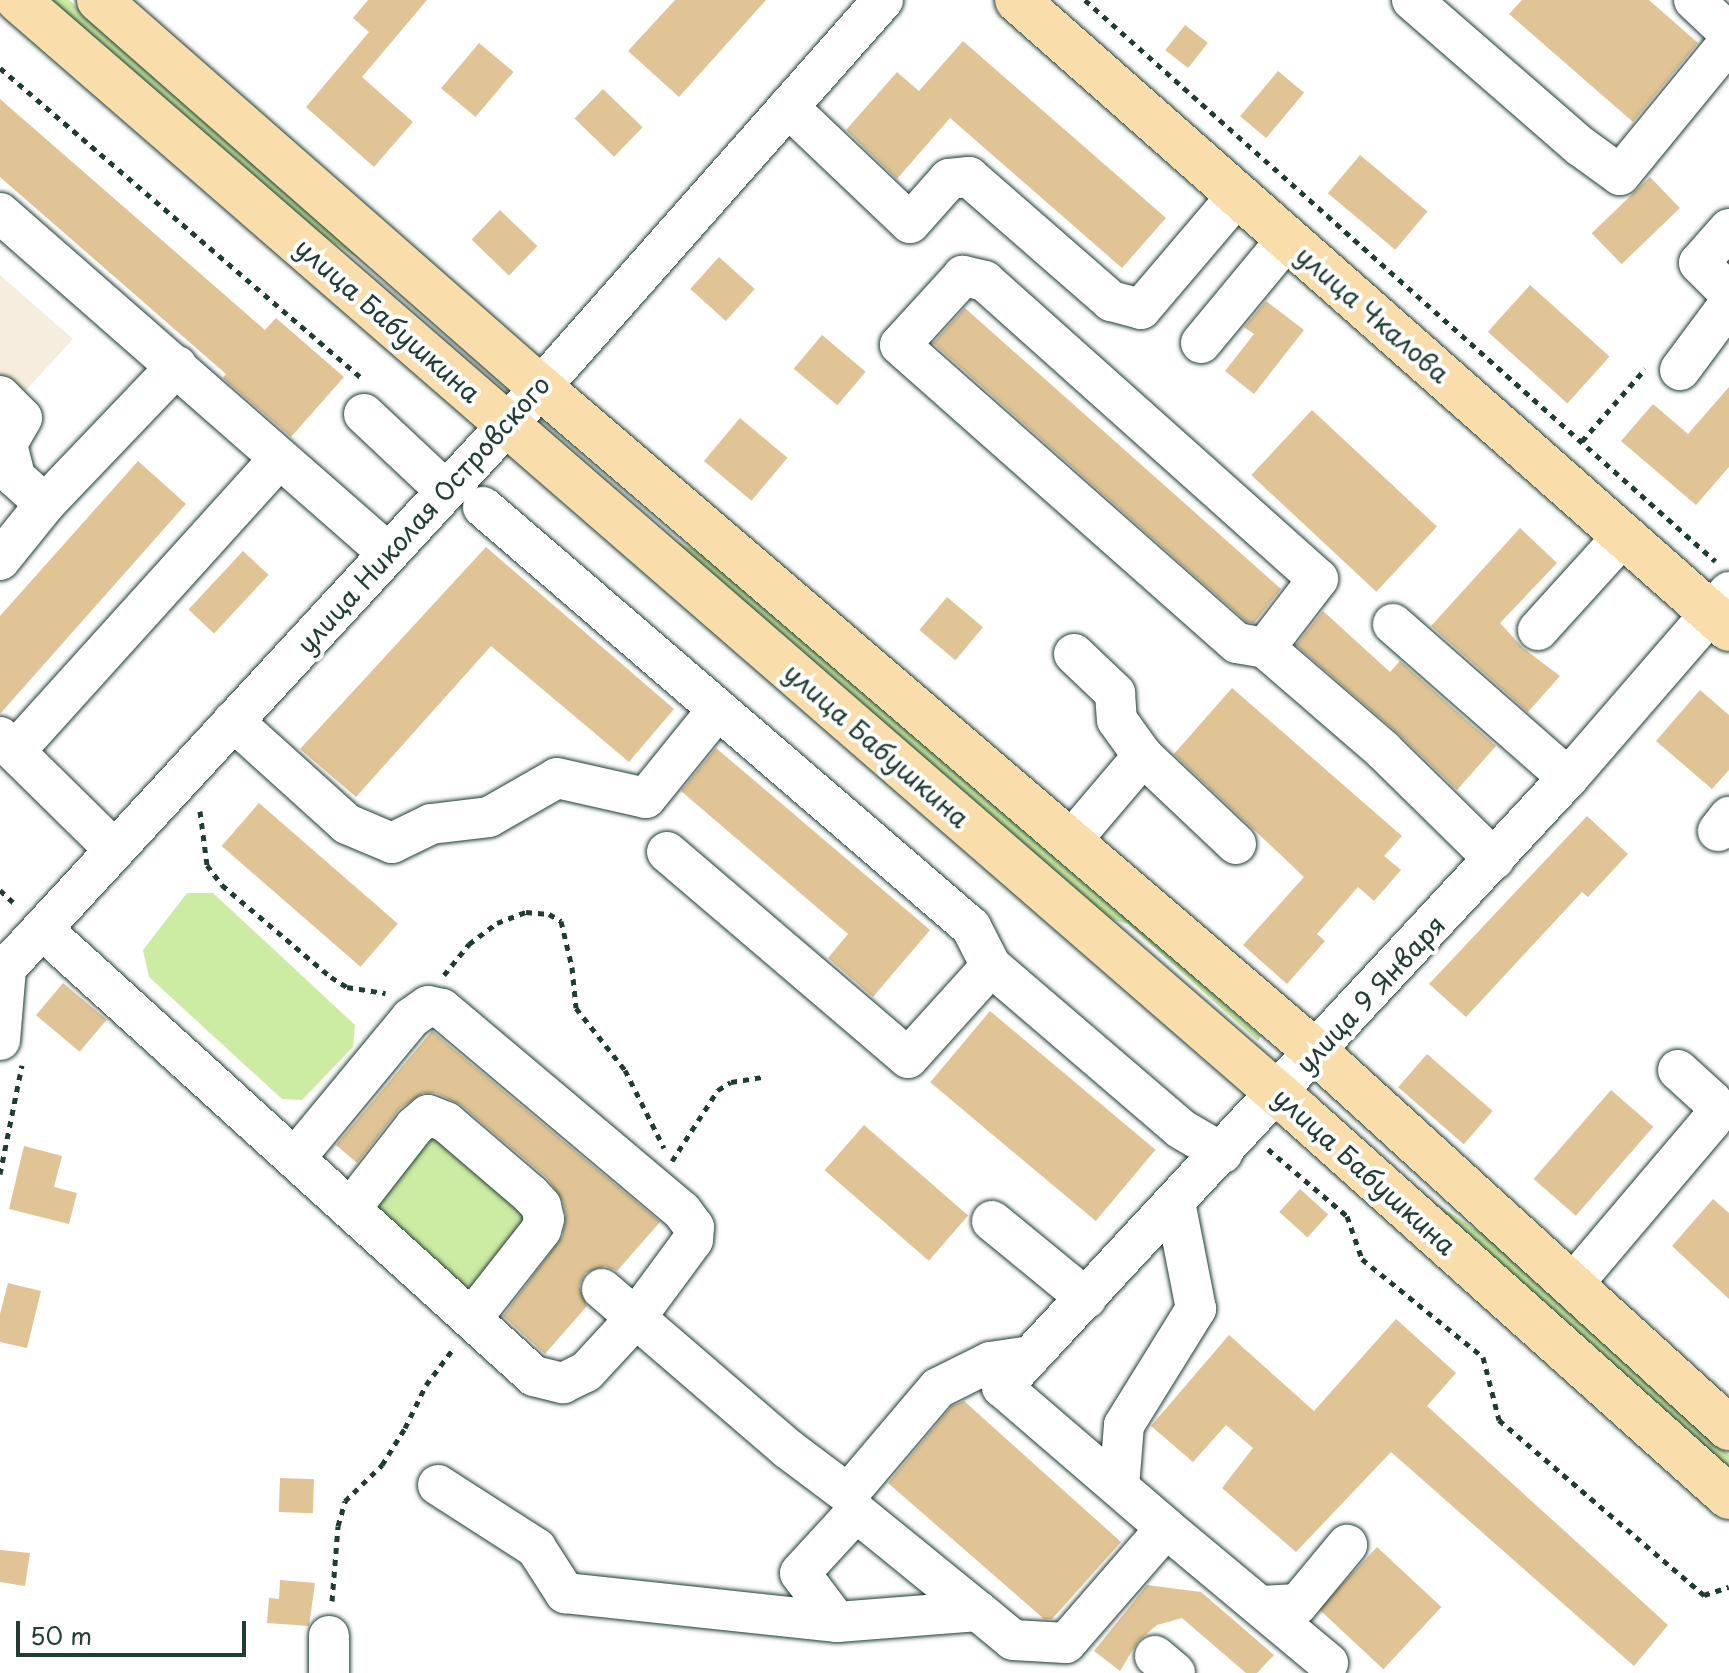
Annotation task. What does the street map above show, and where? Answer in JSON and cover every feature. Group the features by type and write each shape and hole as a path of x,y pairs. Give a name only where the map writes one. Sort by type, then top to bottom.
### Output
{"main road":[{"name":"улица Бабушкина","path":"18,0 1278,1094 1729,1497"},
{"name":"улица Бабушкина","path":"99,0 540,387 1316,1052 1729,1428"},
{"name":"улица Чкалова","path":"1017,0 1624,535 1723,597"}],"street":[{"name":"улица Николая Островского","path":"0,1040 3,965 43,930 114,849 508,424 883,0"},
{"path":"1412,0 1580,146 1620,175 1729,42"},
{"path":"1694,0 1729,33"},
{"path":"788,107 910,223 949,179 969,177 1111,301 1141,309 1238,195"},
{"path":"0,213 177,366 278,460 388,553"},
{"path":"1729,229 1699,263 1729,293"},
{"path":"1201,343 1288,238"},
{"path":"1265,648 1318,579 985,281 963,276 900,345 1237,643 1265,648 1383,750 1494,859"},
{"path":"1663,369 1729,304"},
{"path":"0,560 45,504 177,366"},
{"path":"0,396 22,418 7,444 15,477 45,504"},
{"path":"364,414 446,491"},
{"path":"114,849 7,744 278,460"},
{"path":"483,507 971,927 991,966 1181,1129 1222,1153"},
{"path":"1538,630 1624,535"},
{"name":"улица 9 Января","path":"1119,1487 1002,1387 1278,1094 1568,778 1723,597"},
{"path":"1393,624 1568,778"},
{"path":"1074,654 1115,693 1117,720 1143,756 1236,844"},
{"path":"233,721 347,824 392,843 431,824 489,817 557,778 646,798 718,709"},
{"path":"1070,842 1143,756"},
{"path":"667,852 908,1058 991,966"},
{"path":"43,930 534,1376 563,1383 586,1372 634,1320 693,1240 694,1227 663,1184 442,1009 428,1006 411,1018 295,1158"},
{"path":"1572,1285 1711,1121 1715,1110 1712,1101 1678,1070"},
{"path":"351,1208 415,1126 428,1115 446,1122 530,1194 541,1206 544,1219 541,1230 477,1322"},
{"path":"1175,1202 1196,1309 1124,1425 1119,1487 1328,1663"},
{"path":"992,1221 1086,1298"},
{"path":"602,1289 788,1449 848,1494 938,1388 990,1362 1031,1356"},
{"path":"438,1485 536,1548 565,1593 837,1622 978,1611"},
{"path":"837,1622 800,1573 856,1512 1013,1640 1066,1643 1166,1528"},
{"path":"1261,1606 1298,1604 1347,1545"}],"path":[{"path":"1085,0 1717,563 1723,597"},
{"path":"0,68 315,338"},
{"path":"1582,441 1663,369"},
{"path":"200,811 207,865 222,885 347,987 391,993 423,1010 440,980 469,944 497,923 526,912 549,914 561,921 572,967 576,1008 625,1070 663,1145 663,1184"},
{"path":"663,1184 718,1090 731,1082 762,1077"},
{"path":"329,1655 338,1526 345,1501 382,1465 426,1385 477,1322"}],"shaded area":[{"path":"0,275 73,339 0,418"}],"green space":[{"path":"48,0 69,0 474,353 363,261 293,218"},
{"path":"566,455 675,541 728,566 1261,1036 1258,1041 1128,924 1094,914"},
{"path":"187,893 213,893 355,1025 353,1047 302,1100 282,1099 149,977 143,950"},
{"path":"1344,1125 1435,1203 1484,1235 1729,1455 1729,1470"},
{"path":"424,1129 534,1214 478,1287 459,1285 367,1201"}],"building":[{"path":"368,0 427,0 362,77 413,122 374,167 306,107 369,32 353,18"},
{"path":"675,0 766,0 679,97 628,51"},
{"path":"1522,0 1649,0 1698,43 1633,122 1509,14"},
{"path":"1185,25 1208,43 1188,68 1165,50"},
{"path":"963,41 1166,218 1122,268 950,118 897,179 846,130 897,72 919,91"},
{"path":"479,43 513,72 476,117 441,88"},
{"path":"1278,71 1304,93 1266,138 1240,116"},
{"path":"603,89 643,127 614,157 575,118"},
{"path":"0,99 265,330 276,318 344,377 291,437 223,378 226,374 0,177"},
{"path":"1360,155 1427,212 1395,250 1328,193"},
{"path":"1650,177 1680,208 1622,264 1592,233"},
{"path":"500,210 537,246 509,276 472,239"},
{"path":"719,257 755,289 726,321 690,289"},
{"path":"1530,285 1610,357 1567,403 1488,332"},
{"path":"1266,301 1304,330 1254,394 1225,371 1254,334 1244,327"},
{"path":"965,308 1281,589 1254,623 1247,622 933,343"},
{"path":"822,335 866,372 837,405 794,369"},
{"path":"1729,387 1729,467 1696,505 1621,441 1653,404 1688,434"},
{"path":"1312,410 1437,527 1376,592 1251,475"},
{"path":"740,418 787,458 751,501 704,461"},
{"path":"138,461 186,504 0,714 0,616"},
{"path":"1520,528 1557,563 1500,623 1523,648 1560,676 1528,712 1431,626"},
{"path":"486,547 674,709 629,762 491,646 356,797 300,749"},
{"path":"243,551 269,575 214,633 188,610"},
{"path":"947,597 983,627 955,660 919,630"},
{"path":"1323,611 1390,672 1400,661 1496,746 1457,790 1398,733 1296,645"},
{"path":"1232,688 1402,836 1384,856 1401,870 1374,901 1358,887 1317,934 1325,941 1287,984 1243,945 1304,877 1174,754"},
{"path":"1700,690 1729,715 1729,770 1712,789 1656,741"},
{"path":"716,748 930,930 873,997 828,958 848,934 681,791"},
{"path":"259,803 398,924 360,967 222,846"},
{"path":"1587,816 1628,854 1588,897 1582,892 1466,1017 1429,984"},
{"path":"63,983 107,1020 80,1052 36,1015"},
{"path":"990,1011 1155,1150 1096,1221 930,1082"},
{"path":"432,1031 660,1222 617,1271 605,1266 585,1273 579,1286 587,1306 545,1354 503,1316 563,1236 566,1215 563,1201 547,1178 461,1105 436,1093 423,1093 400,1108 357,1163 336,1145"},
{"path":"1427,1054 1493,1111 1464,1144 1398,1087"},
{"path":"1611,1090 1653,1127 1576,1216 1534,1179"},
{"path":"864,1125 968,1216 929,1261 825,1170"},
{"path":"24,1146 62,1156 54,1187 77,1193 69,1224 9,1209"},
{"path":"1300,1189 1328,1214 1307,1237 1279,1212"},
{"path":"1713,1199 1729,1213 1729,1299 1672,1246"},
{"path":"8,1283 41,1291 27,1348 0,1342 0,1314"},
{"path":"1396,1319 1456,1373 1427,1406 1668,1625 1634,1666 1391,1452 1296,1552 1222,1488 1253,1448 1226,1425 1193,1462 1151,1426 1229,1335 1314,1411"},
{"path":"964,1401 1121,1542 1052,1619 1044,1619 888,1483 952,1406"},
{"path":"280,1478 314,1479 313,1513 279,1512"},
{"path":"1377,1547 1441,1607 1383,1669 1319,1609"},
{"path":"0,1550 30,1553 25,1586 0,1582"},
{"path":"280,1580 315,1583 309,1626 267,1623 269,1598 279,1599"},
{"path":"1147,1585 1201,1592 1274,1655 1257,1673 1246,1673 1182,1618 1157,1625 1138,1641 1120,1671 1094,1651"}]}
